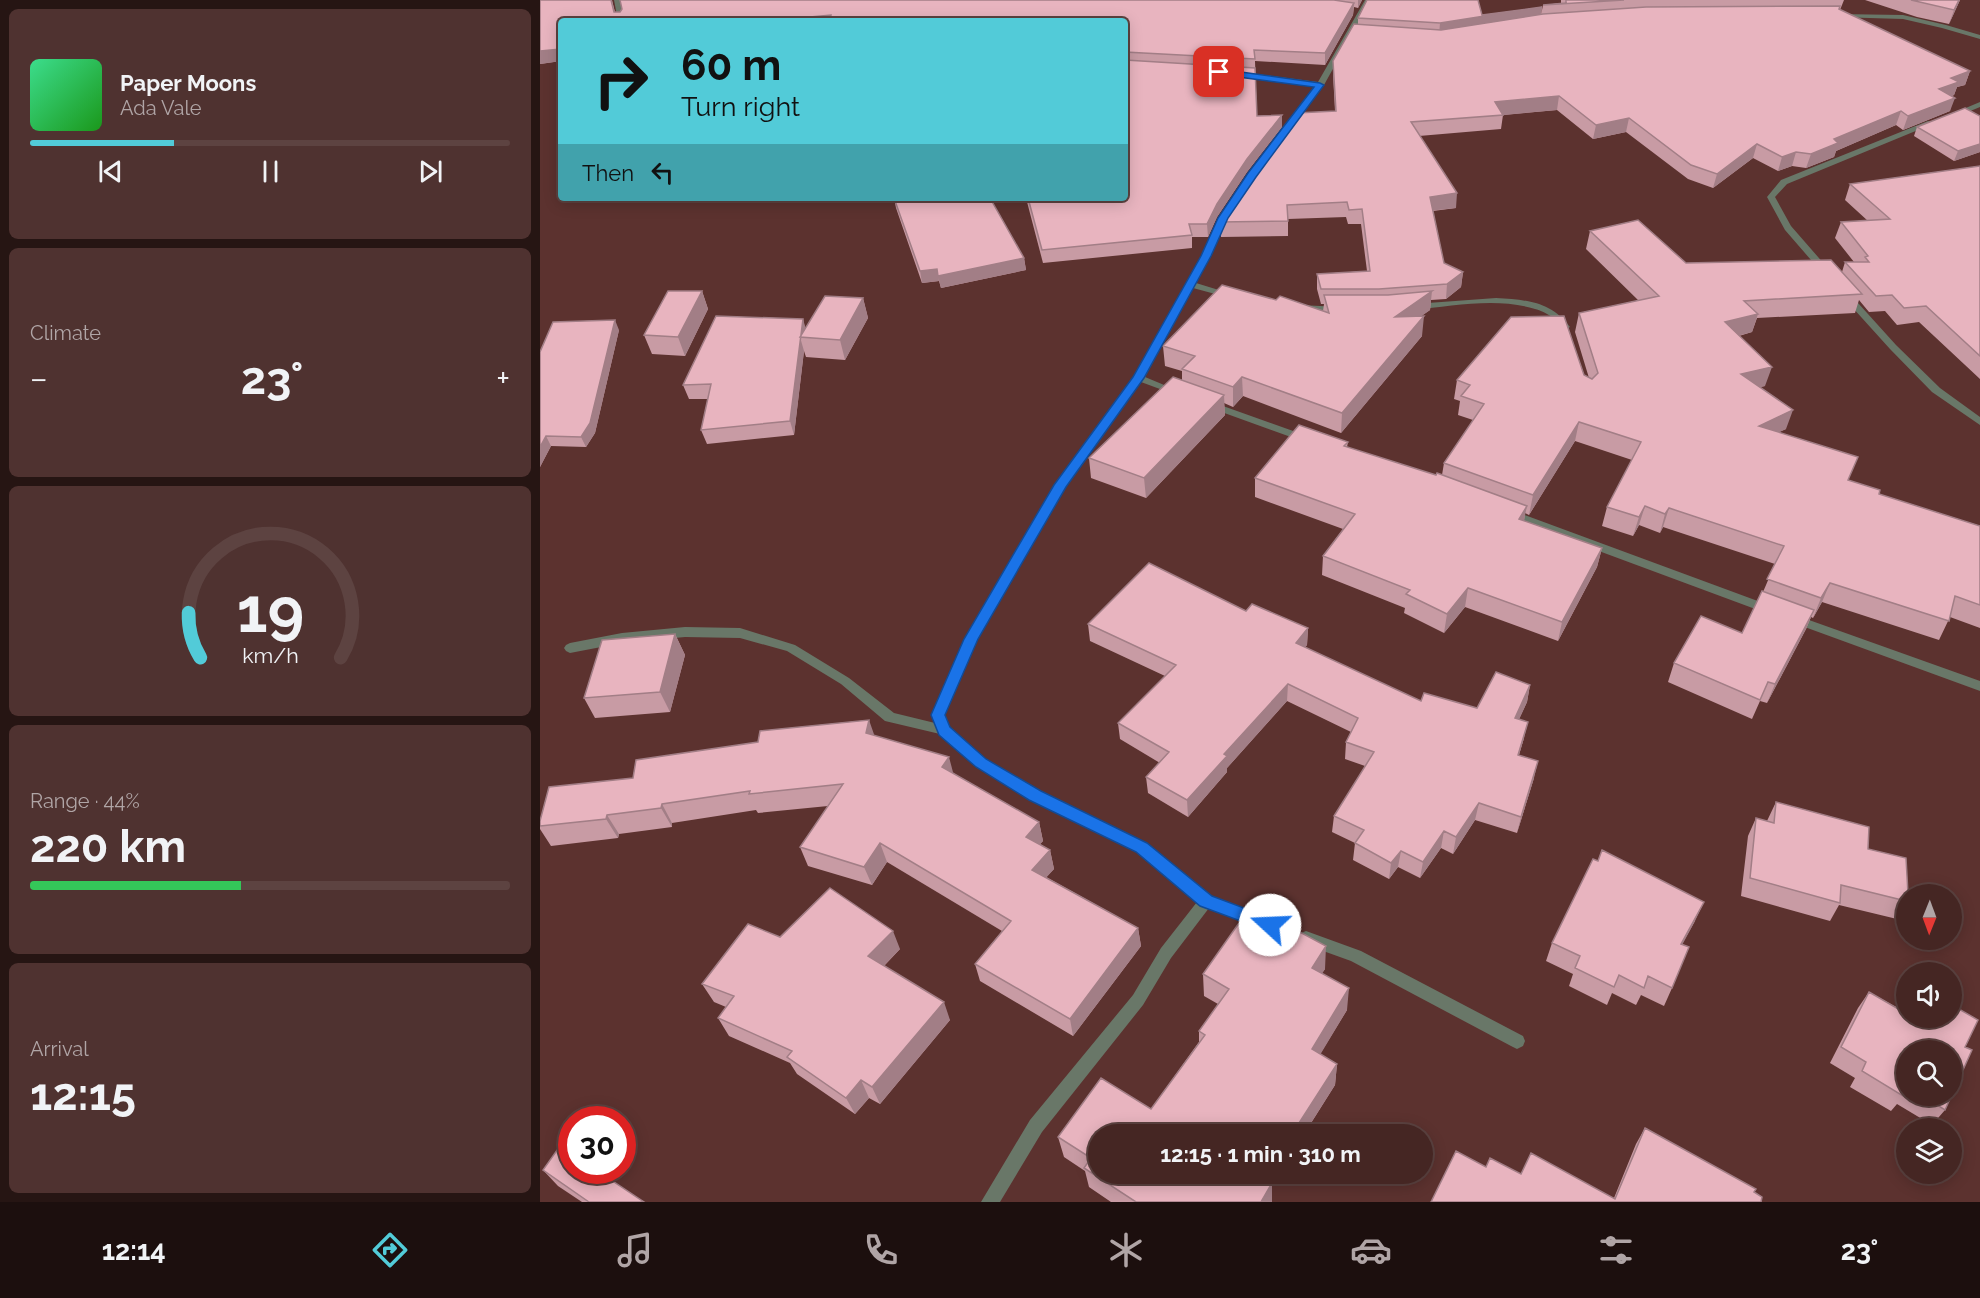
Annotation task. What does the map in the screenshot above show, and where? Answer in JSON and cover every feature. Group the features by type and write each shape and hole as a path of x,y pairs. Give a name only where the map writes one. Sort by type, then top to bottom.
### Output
{"street":[{"path":"617,0 620,18"},
{"path":"1286,130 1320,85 1354,33 1356,11 1368,0"},
{"path":"1825,16 1903,17 1944,26 1980,38"},
{"path":"1231,73 1320,85"},
{"path":"1831,277 1792,234 1776,211 1771,197 1784,182 1980,104"},
{"path":"1235,201 1223,218 1191,284 1138,378 1060,485 971,639 938,715 944,730 981,763 1035,796 1142,848 1206,901 1270,925"},
{"path":"1191,284 1245,298"},
{"path":"1838,286 1893,347 1936,390 1980,422"},
{"path":"1398,308 1525,303 1552,313 1564,324 1567,334"},
{"path":"1287,306 1355,309"},
{"path":"1138,378 1318,444"},
{"path":"1498,509 1980,686"},
{"path":"570,648 622,638 685,632 740,633 791,648 845,681 890,717 944,730"},
{"path":"990,1202 1036,1126 1138,1000 1166,953 1206,901"},
{"path":"1292,933 1356,956 1517,1041"}],"building":[{"path":"540,0 611,0 614,12 620,12 622,9 620,0 1334,0 1354,3 1325,53 1254,50 1255,59 1128,52 1128,18 830,18 831,15 798,18 558,18 558,49 540,51"},
{"path":"1367,0 1478,0 1482,15 1542,7 1440,23 1358,18"},
{"path":"1566,0 1624,0 1543,5 1566,3"},
{"path":"1911,0 1959,0 1954,10"},
{"path":"1840,6 1839,9 1970,71 1951,78 1959,82 1939,89 1955,98 1908,116 1901,111 1834,139 1838,143 1811,154 1796,152 1782,157 1757,144 1717,174 1691,165 1629,118 1596,125 1559,96 1495,102 1503,115 1411,122 1457,193 1430,197 1444,263 1463,272 1447,284 1379,289 1321,289 1317,274 1370,271 1362,209 1349,210 1347,202 1287,205 1288,221 1220,222 1257,163 1296,113 1336,111 1333,61 1354,24 1441,30 1543,14 1646,7"},
{"path":"1128,60 1255,68 1257,116 1282,115 1247,159 1217,204 1207,224 1189,224 1192,235 1042,250 1029,201 1128,201"},
{"path":"1965,108 1980,116 1980,144 1958,151 1917,127"},
{"path":"1980,166 1980,356 1926,306 1904,308 1892,295 1876,296 1845,262 1869,262 1865,257 1868,256 1841,222 1890,219 1850,184"},
{"path":"895,201 992,201 1024,258 938,276 937,269 920,271"},
{"path":"1638,220 1686,263 1831,260 1862,294 1744,301 1758,314 1725,322 1772,367 1741,374 1793,410 1759,426 1858,457 1848,480 1880,490 1879,494 1980,526 1980,605 1955,596 1949,621 1830,583 1821,598 1767,579 1784,546 1669,508 1665,514 1645,506 1639,517 1607,507 1641,442 1579,422 1533,495 1444,463 1484,404 1461,396 1470,385 1457,380 1511,317 1564,316 1584,375 1592,379 1598,373 1579,313 1659,296 1590,231"},
{"path":"1222,285 1276,300 1280,296 1329,313 1324,295 1388,295 1432,291 1395,317 1424,316 1342,413 1242,377 1233,387 1182,369 1195,356 1163,346"},
{"path":"668,291 702,291 678,337 644,335"},
{"path":"825,296 863,298 840,340 800,337"},
{"path":"716,316 803,319 790,421 701,430 711,384 683,385"},
{"path":"615,320 590,423 581,437 546,436 540,447 540,352 553,322"},
{"path":"1173,377 1224,395 1144,478 1089,458"},
{"path":"1299,425 1348,442 1344,446 1436,475 1437,473 1527,506 1519,519 1602,548 1562,622 1468,588 1447,614 1406,594 1410,590 1323,556 1355,514 1255,478"},
{"path":"1149,563 1246,611 1252,604 1308,628 1296,643 1421,701 1424,693 1477,708 1496,672 1530,685 1515,718 1528,722 1518,755 1538,761 1521,817 1479,803 1456,837 1444,831 1423,862 1401,851 1391,863 1355,843 1364,830 1334,816 1374,752 1346,742 1358,718 1288,684 1224,754 1227,756 1187,800 1146,777 1169,752 1118,723 1176,665 1088,624"},
{"path":"1762,591 1814,610 1775,684 1768,682 1760,700 1674,663 1701,616 1742,633"},
{"path":"675,634 660,692 584,698 602,640"},
{"path":"869,720 866,733 949,757 942,767 1039,822 1026,837 1050,850 1032,870 1138,928 1070,1019 975,964 1011,921 880,843 864,867 800,847 843,784 749,794 750,791 662,804 661,808 607,815 606,819 540,826 549,787 633,778 636,760 758,742 760,731"},
{"path":"1776,802 1869,827 1868,849 1906,858 1907,884 1896,884 1896,899 1841,885 1840,903 1750,878 1756,818 1774,823"},
{"path":"1602,850 1704,902 1681,944 1689,947 1672,988 1648,976 1644,988 1619,975 1614,987 1575,968 1580,956 1552,943 1593,859 1598,861"},
{"path":"830,888 893,931 868,956 944,1002 872,1087 861,1080 846,1098 787,1057 792,1051 718,1018 734,996 702,984 748,924 780,937"},
{"path":"1251,906 1326,946 1312,968 1349,988 1312,1049 1337,1064 1298,1124 1088,1124 1088,1156 1058,1137 1101,1078 1151,1109 1205,1035 1199,1031 1229,989 1203,974"},
{"path":"1869,992 1896,1008 1896,1028 1962,1028 1962,1011 1978,1020 1965,1047 1972,1050 1962,1072 1962,1040 1896,1040 1896,1092 1862,1071 1866,1062 1841,1047"},
{"path":"1645,1128 1756,1189 1754,1192 1762,1197 1761,1202 1431,1202 1456,1151 1486,1167 1490,1158 1521,1174 1531,1153 1615,1199"},
{"path":"558,1149 558,1180 543,1170"},
{"path":"563,1184 617,1184 644,1202 589,1202"},
{"path":"1108,1184 1271,1184 1261,1202 1136,1202"}],"route":[{"path":"1219,72 1320,85 1252,175 1223,218 1206,256 1138,378 1060,485 971,639 938,715 944,730 981,763 1035,796 1142,848 1206,901 1270,925"}]}
